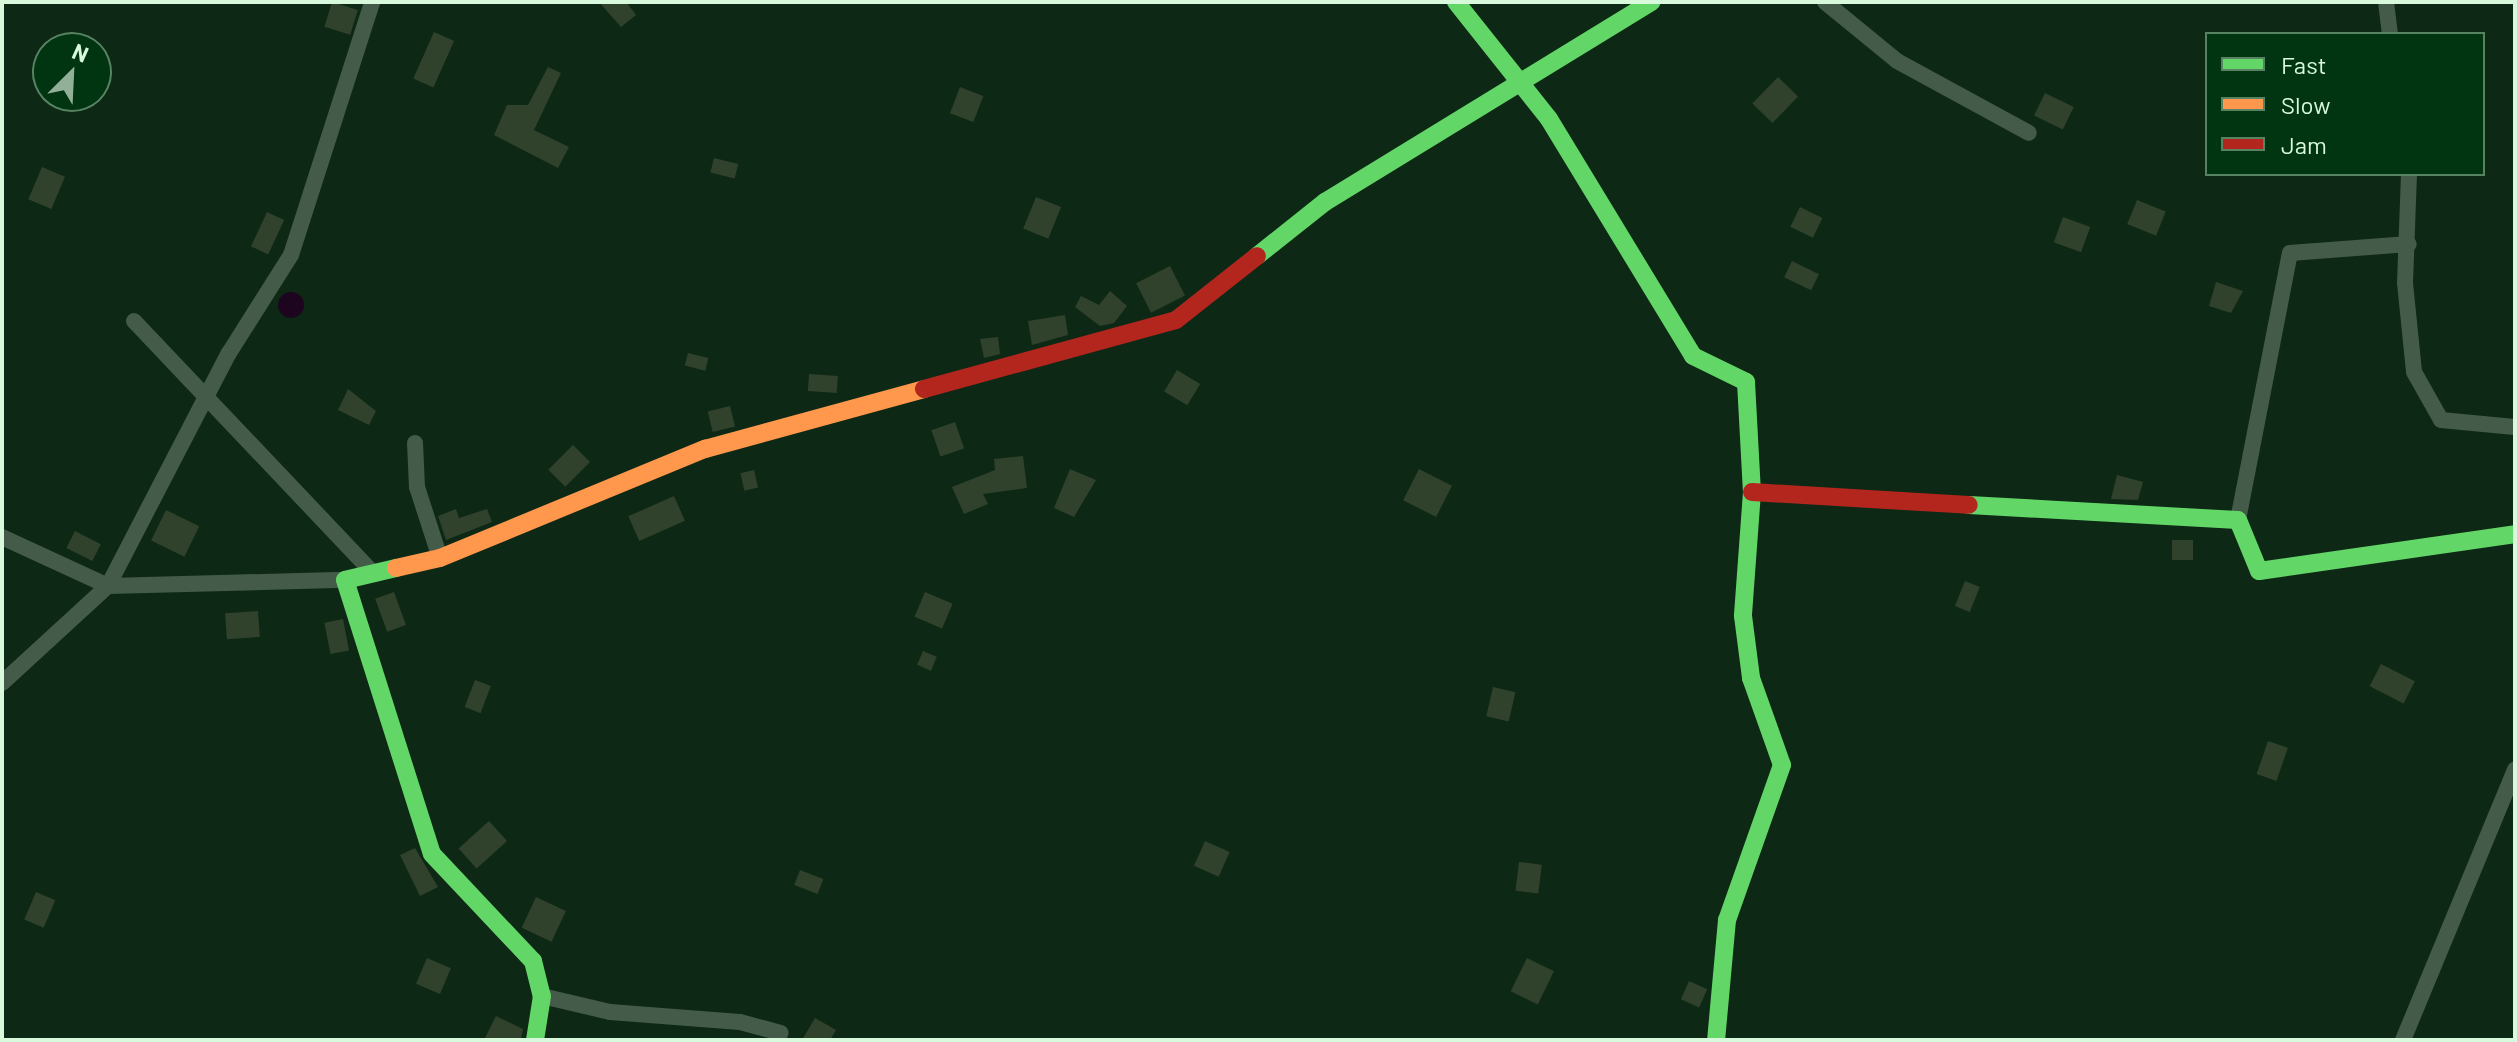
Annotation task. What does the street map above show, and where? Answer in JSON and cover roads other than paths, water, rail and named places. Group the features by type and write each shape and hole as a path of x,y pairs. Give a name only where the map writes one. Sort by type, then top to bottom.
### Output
{"street":[{"path":"2,683 108,586 206,399 291,255 372,2"},
{"path":"1456,2 1520,78 1693,356 1746,382 1752,492 1743,616 1751,678 1782,765 1727,920 1716,1040"},
{"path":"2,537 108,586 345,580 440,558 705,449 1176,320 1325,202 1520,78 1652,2"},
{"path":"1825,2 1897,61 2029,133"},
{"path":"2386,2 2390,32"},
{"path":"2409,176 2414,372 2441,420 2515,427"},
{"path":"2409,244 2290,253 2238,520 2259,571 2515,534"},
{"path":"134,321 374,574"},
{"path":"415,443 417,487 440,558"},
{"path":"1752,492 2238,520"},
{"path":"345,580 432,854 533,961 542,996 535,1040"},
{"path":"2403,1040 2515,769"},
{"path":"542,996 610,1012 740,1022 781,1033"}]}
